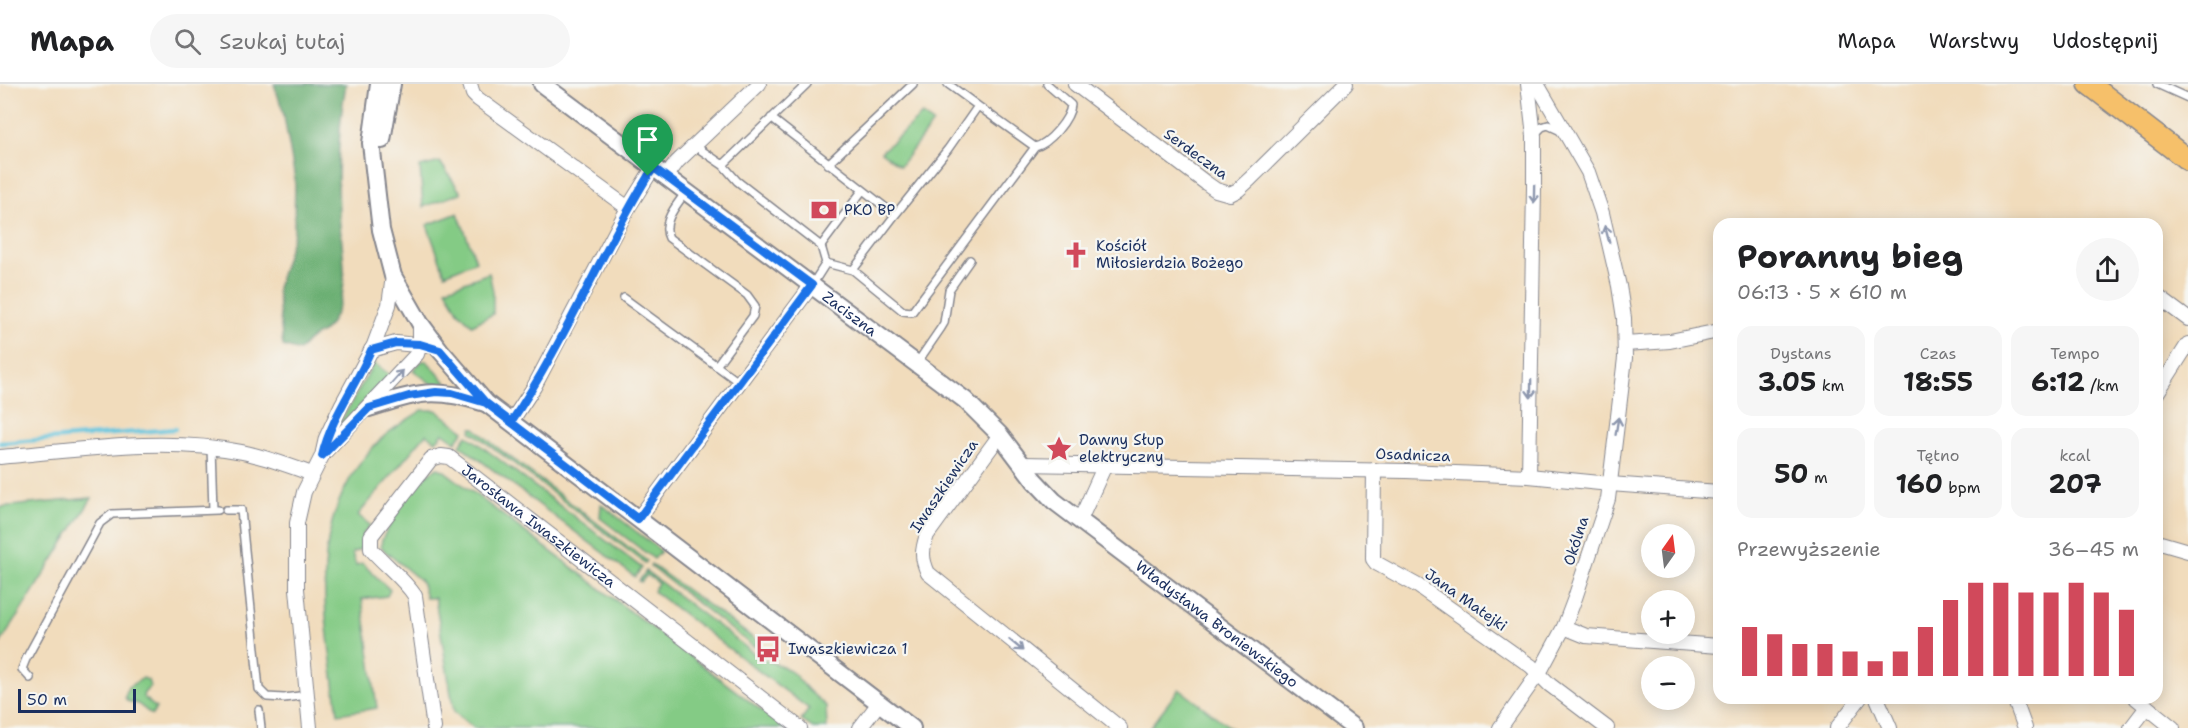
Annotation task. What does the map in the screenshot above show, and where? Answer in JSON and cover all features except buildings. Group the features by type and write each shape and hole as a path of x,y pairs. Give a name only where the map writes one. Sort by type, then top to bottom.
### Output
{"main road":[{"path":"2089,84 2188,160"}],"street":[{"path":"379,84 371,143 381,230 393,276 420,323 440,350 486,403 912,728"},
{"path":"377,192 384,125 392,84"},
{"path":"470,84 473,94 478,99 628,208"},
{"name":"Zaciszna","path":"542,84 965,400 1000,435 1023,464"},
{"path":"511,422 534,387 628,208 660,172 695,146 759,84"},
{"name":"Serdeczna","path":"1075,84 1206,183 1216,190 1230,194 1250,179 1346,84"},
{"path":"1528,84 1534,136 1530,476"},
{"name":"Okólna","path":"1500,728 1539,673 1564,627 1608,499 1622,391 1625,344 1619,286 1612,251 1588,172 1537,84"},
{"path":"322,456 326,438 338,412 371,350 389,304 393,276"},
{"path":"638,519 812,285"},
{"path":"2163,301 2188,320"},
{"path":"310,728 297,589 296,544 299,512 304,492 322,456 417,354 420,344 420,323"},
{"path":"1625,344 1670,341 1713,333"},
{"path":"371,350 396,343 420,344 440,350"},
{"path":"2163,384 2188,344"},
{"path":"369,408 409,396 436,392 452,393 486,403"},
{"name":"Iwaszkiewicza","path":"1000,435 933,526 922,550 922,561 928,573 1120,728"},
{"path":"0,457 151,446 211,447 244,452 312,474"},
{"name":"Jarosława Iwaszkiewicza","path":"434,728 415,596 406,582 383,563 371,549 372,536 430,459 441,456 449,457 800,728"},
{"path":"1023,464 1105,465 1080,520"},
{"name":"Władysława Broniewskiego","path":"1023,464 1043,490 1080,520 1354,728"},
{"name":"Osadnicza","path":"1105,465 1374,470 1530,476 1713,492"},
{"name":"Jana Matejki","path":"1374,470 1373,559 1376,563 1418,586 1531,666 1550,685 1607,728"},
{"path":"2163,544 2188,551"},
{"path":"1564,627 1586,636 1713,646"},
{"path":"860,728 879,703"},
{"path":"1837,728 1855,704"},
{"path":"1880,704 1890,728"},
{"path":"2016,704 2025,728"},
{"path":"2143,704 2173,728"},
{"path":"2131,728 2147,707"}],"lane":[{"path":"723,165 807,84"},
{"path":"828,164 913,84"},
{"path":"948,84 1035,147"},
{"path":"826,263 853,270 903,311 912,312 1035,147 1045,144 1052,137 1071,110 1067,99 1047,84"},
{"path":"2157,84 2188,98"},
{"path":"853,270 948,149 978,106"},
{"path":"771,118 895,215"},
{"path":"1534,136 1537,130 1548,125 1560,130 1570,138"},
{"path":"695,146 723,165 737,181 821,246 826,263 812,285"},
{"path":"821,246 862,191"},
{"path":"686,192 668,221 667,234 747,295 755,306 753,315 716,366"},
{"path":"917,363 944,323 949,290 970,260"},
{"path":"624,298 740,383"},
{"path":"211,447 219,510"},
{"path":"30,678 22,669 26,659 100,523 112,514 241,510 259,689 267,697 284,698 306,695"},
{"path":"259,710 261,728"}],"green space":[{"path":"274,84 346,84 338,164 339,213 344,268 342,295 330,325 308,341 299,351 283,346 277,288 294,233 295,179 283,111"},
{"path":"922,115 933,123 900,166 881,152"},
{"path":"440,162 461,193 423,207 420,167"},
{"path":"458,213 476,261 445,274 427,225"},
{"path":"489,273 493,291 493,314 472,325 458,311 446,289"},
{"path":"422,361 427,361 449,386 433,385 413,370"},
{"path":"374,363 390,375 332,437"},
{"path":"422,410 436,410 464,431 456,442 443,433 436,441 426,434 358,515 370,525 363,534 363,548 352,553 356,565 362,563 390,590 387,596 362,599 377,708 338,714 325,604 325,569 329,535 339,501 356,469 385,435"},
{"path":"475,428 647,561 645,563 471,431"},
{"path":"467,435 642,568 635,577 460,445"},
{"path":"438,468 785,728 474,728 454,712 435,598 426,598 421,581 381,546 382,539 413,489 429,473"},
{"path":"92,498 0,644 0,507"},
{"path":"601,504 661,551 654,559 600,518"},
{"path":"651,564 758,642 754,647 650,566"},
{"path":"646,571 760,658 784,667 794,674 826,706 827,728 813,728 801,720 809,709 653,591 658,583 647,575 641,582 639,581"},
{"path":"143,678 148,680 150,687 143,697 156,708 152,715 138,704 127,701 125,697 128,687"},
{"path":"1179,689 1231,728 1151,728"}],"waterway":[{"path":"0,443 175,429"}],"place":[{"name":"PKO BP","path":"824,210"},
{"name":"Kościół Miłosierdzia Bożego","path":"1076,255"},
{"name":"Dawny Słup elektryczny","path":"1059,449"},
{"name":"Iwaszkiewicza 1","path":"768,649"}],"route":[{"path":"648,176 628,208 534,387 511,422 486,403 452,393 436,392 409,396 369,408 322,456 326,438 371,350 396,343 420,344 440,350 486,403 638,519 812,285 654,168 648,176"}]}
